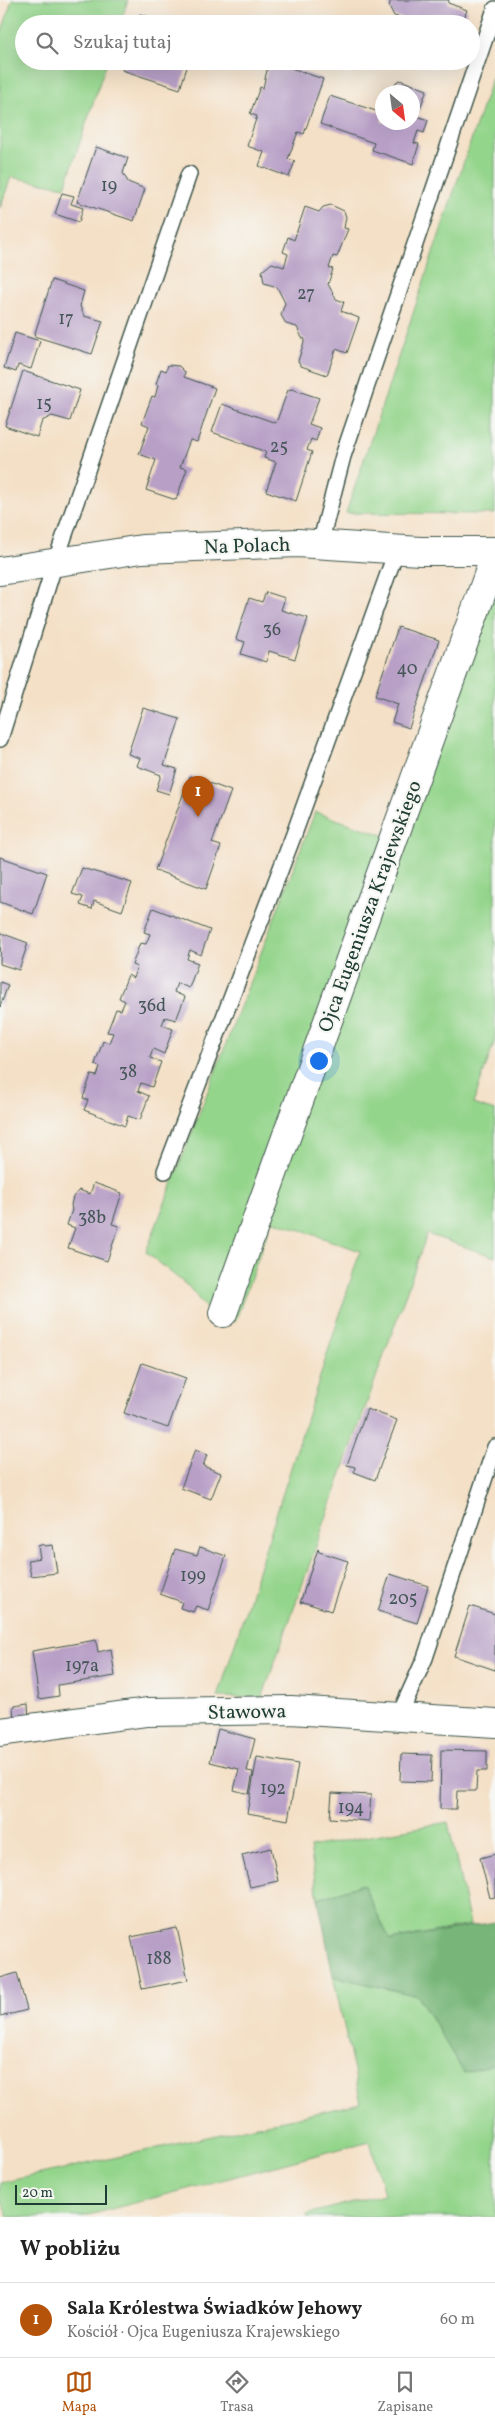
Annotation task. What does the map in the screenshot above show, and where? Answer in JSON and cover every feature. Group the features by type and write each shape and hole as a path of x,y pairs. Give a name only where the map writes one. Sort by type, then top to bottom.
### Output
{"street":[{"name":"Na Polach","path":"0,571 142,549 298,543 397,549 495,551"},
{"name":"Ojca Eugeniusza Krajewskiego","path":"223,1313 495,556"},
{"name":"Stawowa","path":"0,1732 148,1712 291,1710 495,1723"}],"lane":[{"path":"480,53 495,9"},
{"path":"320,544 343,456 474,70"},
{"path":"0,739 55,562 189,174"},
{"path":"165,1171 294,834 397,549"},
{"path":"398,1718 425,1658 495,1447"}],"green space":[{"path":"12,0 128,0 123,15 15,15 15,70 104,70 65,187 11,177 0,208 0,38"},
{"path":"495,69 495,514 346,513"},
{"path":"495,565 495,1040 473,1104 495,1111 495,1257 427,1234 262,1698 218,1697 360,1251 272,1220 235,1322 211,1315 190,1288 146,1252 315,812 386,836"},
{"path":"448,1822 470,1925 390,1940 363,1884 318,1899 310,1847"},
{"path":"363,1884 390,1940 495,1922 495,2064 464,2073 418,1996 333,1976 318,1899"},
{"path":"333,1976 418,1996 464,2073 495,2064 495,2217 307,2217 307,2214 384,2194 370,2141 81,2217 8,2217 0,2199 0,2183 361,2103"}],"building":[{"path":"391,0 449,0 448,3 467,10 465,15 394,15 389,6"},
{"path":"122,70 186,70 180,89"},
{"path":"267,70 297,70 323,79 304,134 298,132 288,159 295,161 289,177 259,166 264,152 247,146 257,116 250,114 260,87 263,88"},
{"path":"400,80 414,85 395,85"},
{"path":"420,87 427,90 420,108"},
{"path":"330,96 375,111 375,130 420,130 420,117 428,120 424,133 418,131 414,143 419,144 413,164 372,150 374,143 320,124"},
{"path":"96,147 128,158 123,173 128,182 145,189 134,221 77,202"},
{"path":"62,193 74,196 71,204 83,208 79,222 55,214"},
{"path":"331,205 344,211 346,217 344,228 348,229 337,257 333,256 329,268 333,269 328,284 336,299 344,302 341,311 359,318 347,353 336,349 327,375 301,366 298,361 305,339 302,338 297,327 286,324 281,315 285,303 277,287 264,283 262,271 272,263 284,267 288,254 283,252 288,237 294,240 305,207 319,212 323,207"},
{"path":"52,280 84,291 80,306 84,316 103,321 92,354 34,336"},
{"path":"15,333 40,341 31,369 18,365 16,372 4,368"},
{"path":"168,365 179,366 185,372 184,377 215,388 197,442 190,440 180,467 187,469 176,500 146,490 156,460 139,454 149,426 142,423 152,396 155,397 158,385 156,384 161,369 166,371"},
{"path":"23,371 80,390 70,421 52,416 42,421 37,437 5,426"},
{"path":"292,389 319,398 309,424 320,428 316,441 311,439 307,450 312,452 296,501 266,491 276,462 264,458 266,452 212,432 222,404 276,423 288,390"},
{"path":"266,592 285,598 281,610 308,618 295,659 269,651 266,662 241,654 245,642 236,639 249,598 262,602"},
{"path":"398,627 439,640 409,728 392,722 398,704 375,696"},
{"path":"143,708 180,719 164,765 177,769 169,794 156,790 161,775 137,766 140,758 128,754"},
{"path":"190,776 231,791 212,843 221,846 206,889 155,870"},
{"path":"0,857 47,873 33,914 0,902"},
{"path":"82,868 132,883 122,911 94,901 92,909 80,905 83,897 72,894"},
{"path":"153,908 210,930 201,955 190,950 187,959 198,963 189,988 177,983 174,992 185,997 176,1020 165,1017 162,1025 173,1029 164,1054 153,1049 150,1058 161,1062 152,1087 141,1083 138,1091 149,1096 140,1120 128,1116 125,1126 84,1110 88,1100 83,1098 91,1075 97,1076 100,1067 95,1064 103,1041 109,1043 113,1033 107,1032 116,1009 121,1010 125,1001 119,998 128,975 133,978 137,967 132,965 140,943 146,944 150,934 144,932"},
{"path":"1,933 28,943 19,970 0,964"},
{"path":"0,982 8,985 0,1007"},
{"path":"94,1183 122,1193 112,1224 119,1226 107,1261 68,1248 75,1228 67,1225 72,1210 73,1197 79,1190 90,1194"},
{"path":"142,1363 186,1378 168,1428 124,1413"},
{"path":"367,1409 397,1420 375,1480 354,1472 355,1467 347,1465"},
{"path":"195,1450 207,1455 203,1466 221,1473 211,1499 181,1488"},
{"path":"44,1544 44,1546 53,1545 57,1573 31,1576 28,1560 40,1558 38,1546"},
{"path":"200,1547 226,1556 208,1610 196,1606 193,1612 180,1608 182,1602 160,1594 175,1549 197,1555"},
{"path":"318,1549 319,1552 348,1561 331,1611 303,1602 300,1603"},
{"path":"390,1574 428,1586 417,1623 378,1611"},
{"path":"470,1606 495,1614 495,1670 454,1656"},
{"path":"96,1640 98,1652 111,1649 115,1676 58,1685 59,1696 39,1699 32,1651"},
{"path":"28,1704 29,1721 14,1722 13,1706"},
{"path":"218,1729 255,1739 247,1771 253,1772 249,1794 234,1790 239,1769 210,1762"},
{"path":"441,1750 487,1751 487,1771 477,1771 476,1791 457,1791 456,1809 440,1809"},
{"path":"401,1754 432,1755 431,1782 400,1781"},
{"path":"257,1757 298,1764 288,1820 247,1813"},
{"path":"332,1793 371,1795 369,1821 330,1818"},
{"path":"271,1848 278,1881 250,1887 242,1855"},
{"path":"495,1854 495,1897 490,1898 480,1858"},
{"path":"177,1928 188,1980 142,1989 131,1937"},
{"path":"17,1973 27,2010 0,2017 0,1978"}],"place":[{"name":"Sala Królestwa Świadków Jehowy","path":"198,817"}]}
